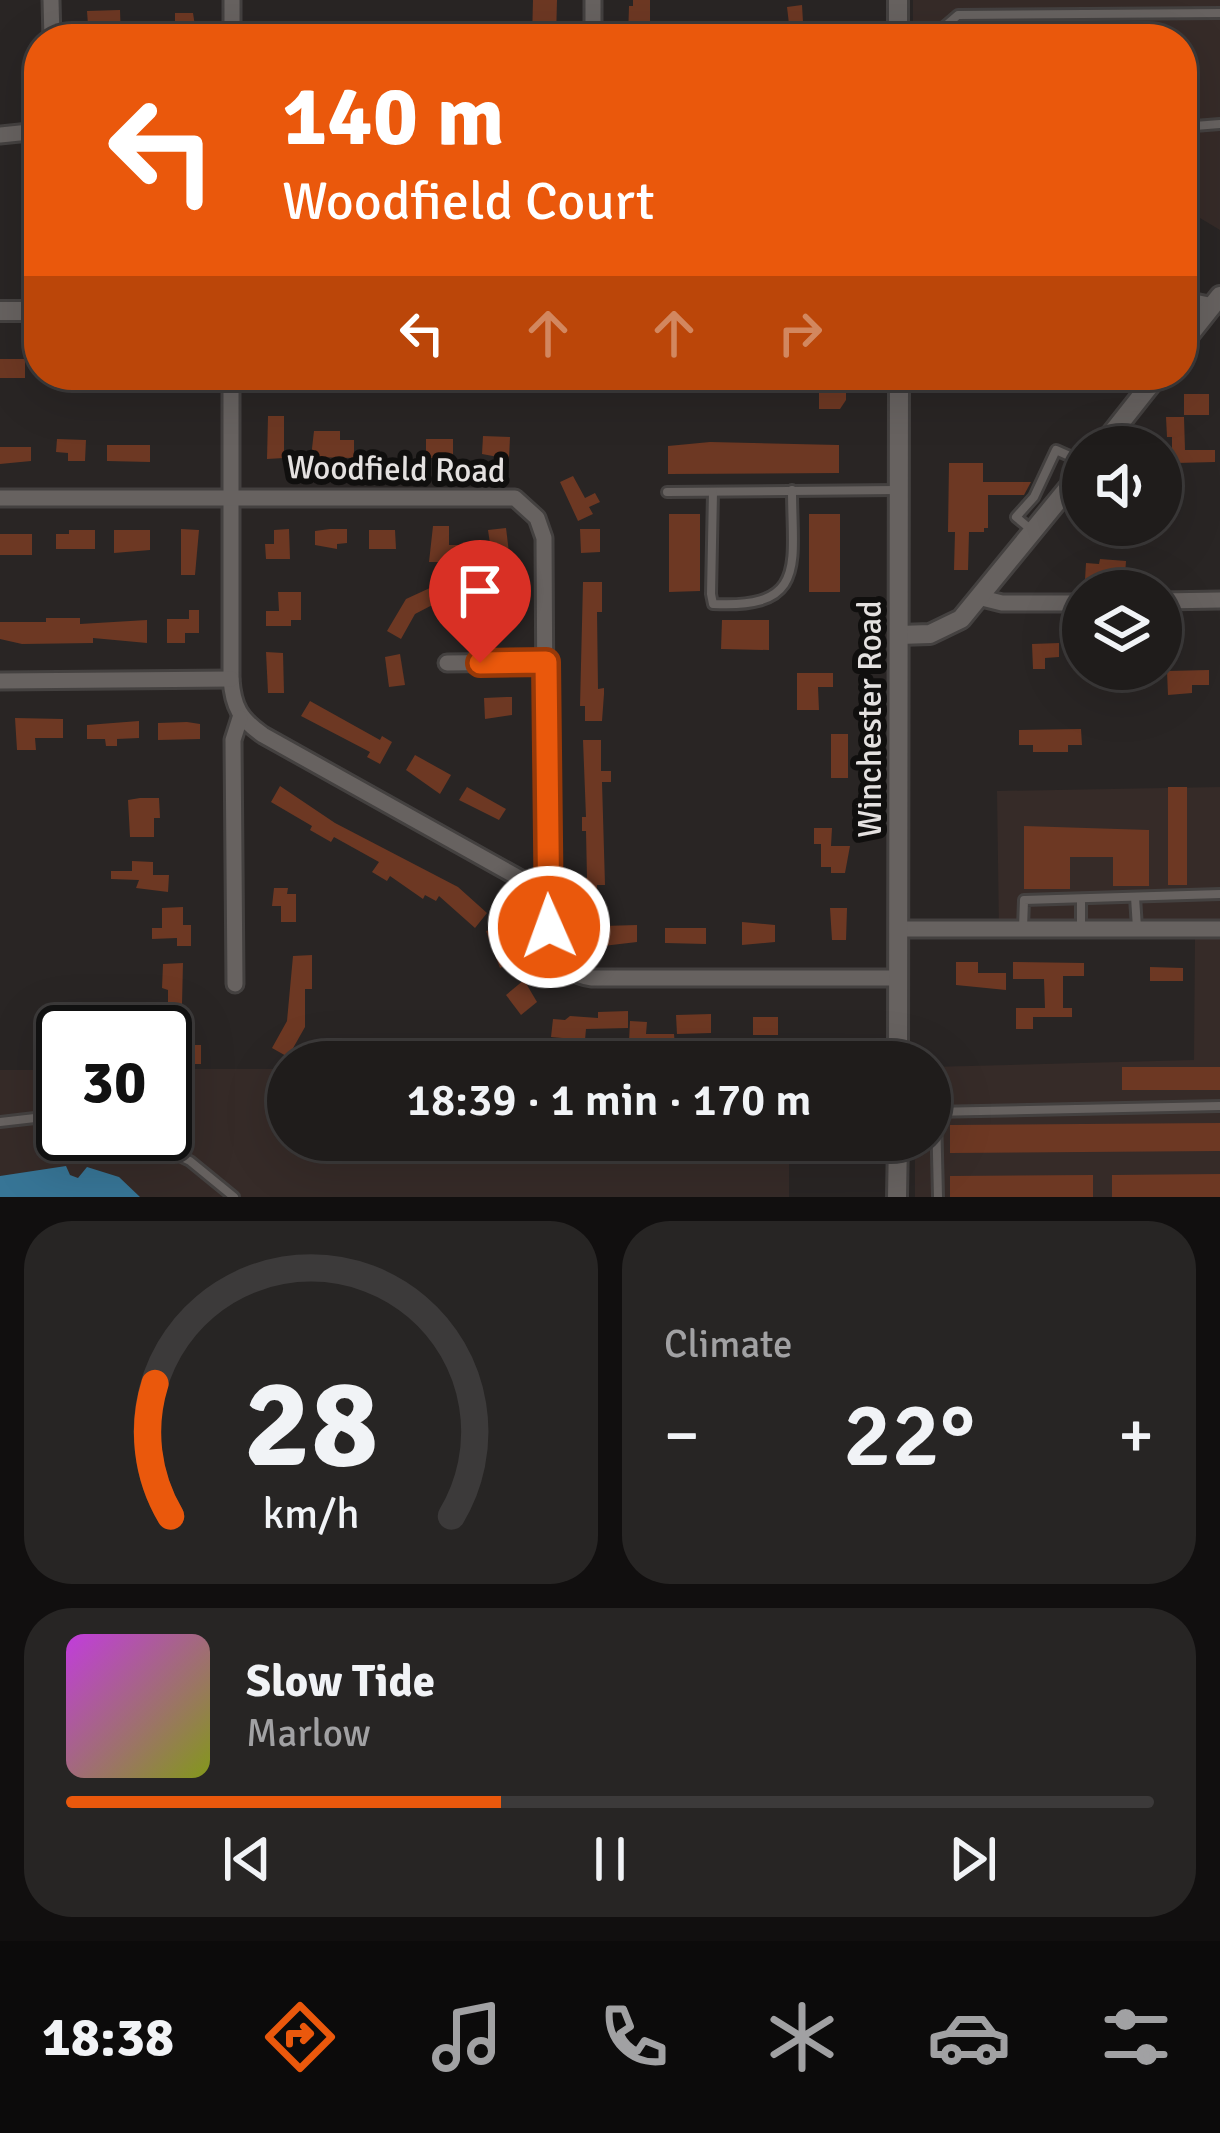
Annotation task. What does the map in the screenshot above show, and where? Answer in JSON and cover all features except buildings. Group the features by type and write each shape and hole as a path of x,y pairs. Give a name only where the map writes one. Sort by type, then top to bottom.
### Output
{"street":[{"path":"0,295 0,311"},
{"path":"1197,325 1216,302"},
{"path":"231,390 232,680 234,705 241,718 262,735 547,893"},
{"name":"Winchester Road","path":"898,1041 899,390"},
{"path":"1118,426 1146,390"},
{"path":"899,635 940,631 961,619 1062,494"},
{"name":"Woodfield Road","path":"0,498 515,497 531,509 542,527 547,893 551,941 571,972 592,978 899,978"},
{"path":"982,598 1002,603 1062,603"},
{"path":"1182,601 1220,600"},
{"path":"448,663 546,662"},
{"path":"0,681 232,680"},
{"path":"235,984 233,740 241,718"},
{"path":"898,929 1220,929"},
{"path":"897,1197 898,1161"}],"lane":[{"path":"948,24 958,15 1220,13"},
{"path":"1034,532 1016,517 1034,496 1056,450 1062,454"},
{"path":"713,491 711,594 713,604 724,604 764,603 786,585 792,560 792,490"},
{"path":"667,492 898,490"},
{"path":"1023,929 1024,900 1220,894"},
{"path":"1135,897 1137,929"},
{"path":"1081,898 1082,929"},
{"path":"951,1112 1220,1106"},
{"path":"0,1122 36,1118"},
{"path":"190,1161 234,1197"},
{"path":"936,1161 938,1197"}],"shaded area":[{"path":"913,0 1220,0 1220,230 1200,218 1197,24 913,24"},
{"path":"1220,787 1220,928 999,932 997,791"},
{"path":"1195,937 1220,937 1220,1197 915,1197 915,1161 951,1161 951,1066 1194,1060"},
{"path":"192,1069 267,1069 267,1161 789,1161 789,1197 0,1197 0,1070 36,1070 36,1161 192,1161"}],"water":[{"path":"66,1166 78,1178 87,1167 119,1177 140,1197 0,1197 0,1176"}],"route":[{"path":"480,663 546,662 549,927"}]}
